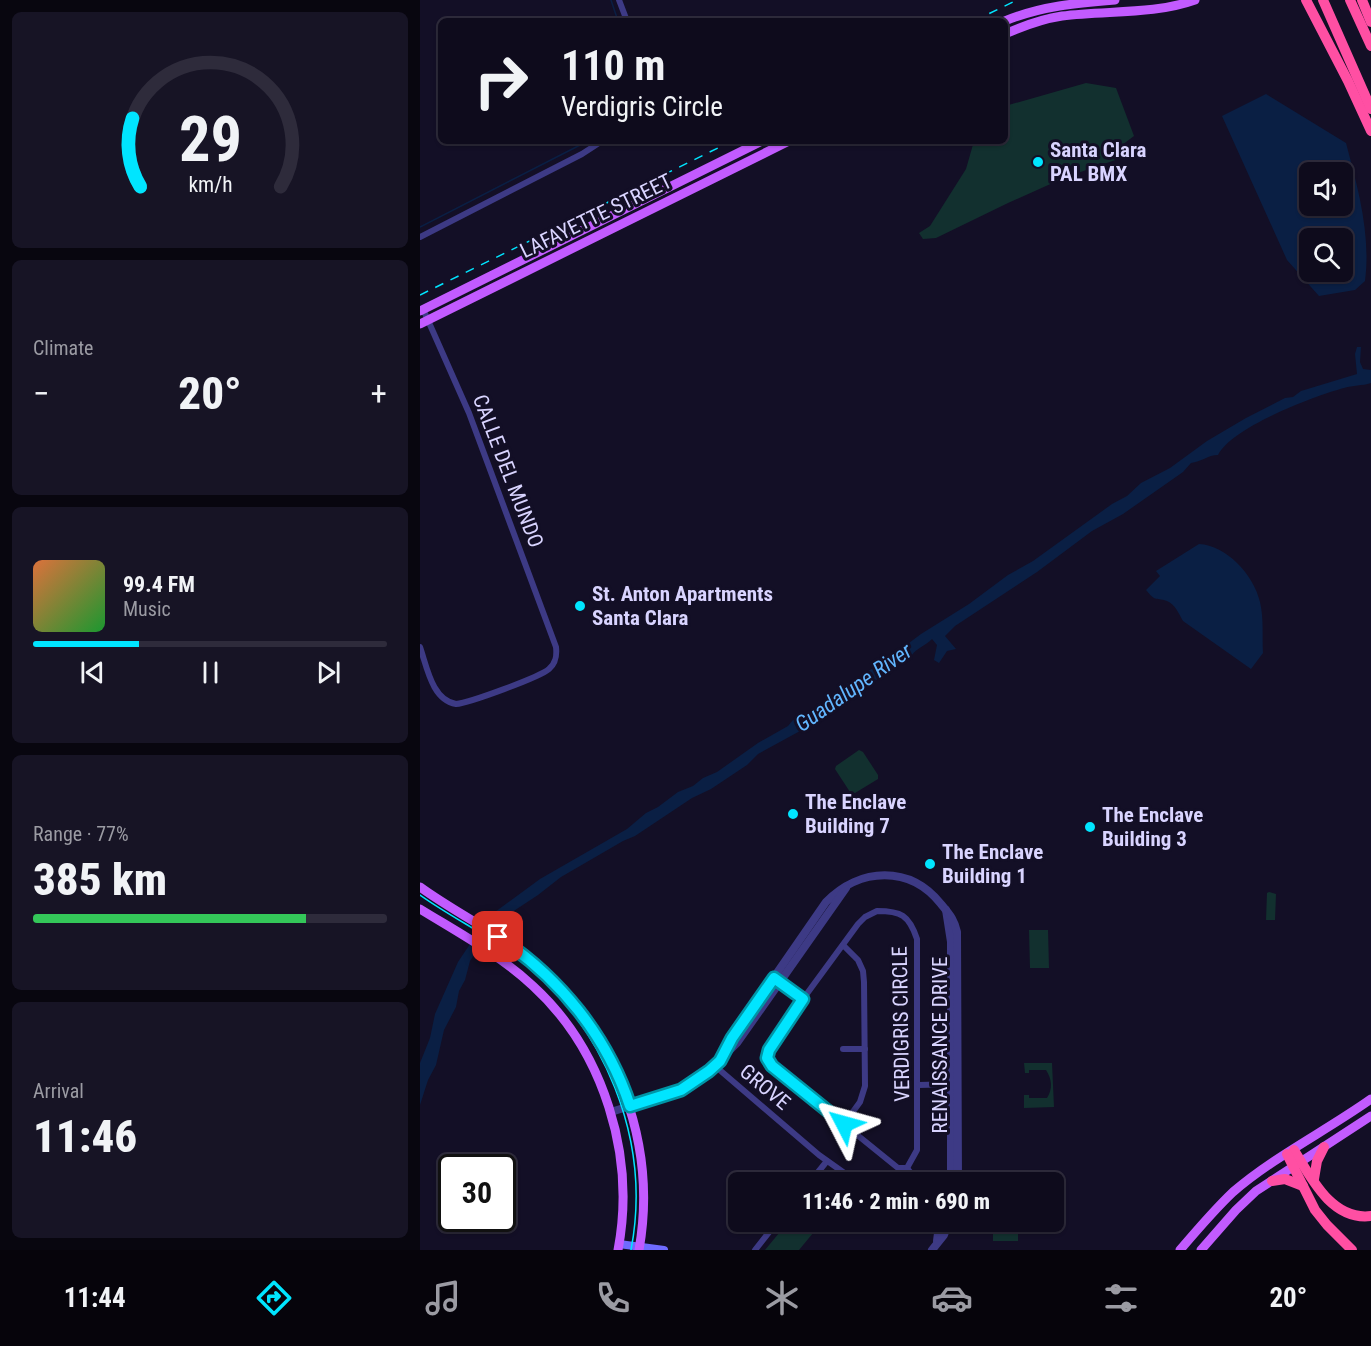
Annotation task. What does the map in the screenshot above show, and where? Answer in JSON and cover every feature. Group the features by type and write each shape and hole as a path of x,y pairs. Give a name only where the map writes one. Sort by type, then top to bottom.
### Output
{"highway":[{"path":"1306,0 1371,131"},
{"path":"1323,0 1371,109"},
{"path":"1350,0 1371,46"},
{"path":"1362,0 1371,22"},
{"path":"1314,1179 1317,1161 1324,1147"},
{"path":"1291,1152 1297,1163 1303,1186 1315,1210 1352,1250"},
{"path":"1297,1163 1314,1179 1329,1201 1340,1211 1351,1215 1371,1216"},
{"path":"1272,1181 1285,1179 1303,1186"}],"main road":[{"path":"1008,20 1059,5 1115,0"},
{"path":"1008,33 1060,16 1172,6 1195,0"},
{"name":"LAFAYETTE STREET","path":"422,310 756,144"},
{"name":"LAFAYETTE STREET","path":"424,322 783,144"},
{"path":"420,887 533,962 565,994 590,1026 619,1077 630,1106 638,1139 642,1168 643,1215 639,1248"},
{"path":"420,909 495,955 522,976 553,1006 574,1033 611,1112 618,1142 623,1181 619,1247 664,1250"},
{"path":"1180,1250 1208,1217 1235,1191 1371,1099"},
{"path":"1201,1250 1241,1204 1297,1163 1371,1116"}],"street":[{"path":"619,0 626,18"},
{"path":"420,237 597,144"},
{"name":"CALLE DEL MUNDO","path":"420,646 439,695 450,703 456,704 549,670 554,664 556,647 469,413 424,322 422,310"},
{"name":"RENAISSANCE DRIVE","path":"611,1112 681,1090 717,1064 732,1038 847,886 869,877 891,875 908,879 925,887 946,910 951,942 958,1172"},
{"name":"VERDIGRIS CIRCLE","path":"877,911 895,911 907,918 914,928 917,939 917,1150 908,1168 898,1168 772,1066 767,1058 769,1050 803,999 843,945 865,916 877,911"},
{"path":"843,945 858,960 863,971 865,1049 864,1094 844,1124"},
{"path":"776,980 803,999"},
{"path":"843,1049 865,1049"},
{"name":"GROVE","path":"717,1064 827,1161 843,1172"},
{"path":"918,1085 955,1084"},
{"name":"RENAISSANCE DRIVE","path":"951,1172 955,1084"},
{"path":"818,1172 827,1161"},
{"name":"VERDIGRIS CIRCLE","path":"908,1168 911,1172"},
{"path":"755,1250 769,1232"},
{"path":"937,1241 938,1232"},
{"path":"932,1250 945,1232"}],"green space":[{"name":"Santa Clara PAL BMX","path":"1086,83 1116,88 1134,136 1122,145 1127,156 1066,177 936,238 923,239 919,233 930,226 966,169 973,144 1008,144 1008,105"},
{"path":"859,750 863,752 878,775 878,779 855,793 850,792 835,769"},
{"path":"1267,893 1276,894 1275,920 1266,920"},
{"path":"1029,930 1048,930 1049,968 1030,968"},
{"path":"1024,1063 1052,1063 1054,1107 1024,1108 1024,1095 1029,1095 1029,1098 1047,1098 1051,1084 1046,1070 1029,1070 1029,1073 1025,1073"},
{"path":"780,1232 814,1232 799,1250 765,1250"},
{"path":"993,1232 1018,1232 1018,1241 993,1241"}],"water":[{"path":"1266,94 1346,143 1351,162 1299,162 1299,216 1353,216 1353,170 1365,229 1365,281 1355,290 1319,296 1307,282 1353,282 1353,228 1299,228 1299,274 1287,260 1222,116"},
{"name":"Guadalupe River","path":"1357,347 1361,347 1360,362 1363,369 1371,370 1371,383 1347,387 1295,405 1239,434 1226,444 1218,455 1191,463 1183,472 1123,514 1092,531 1037,572 955,626 945,636 956,649 947,651 939,663 934,660 937,645 932,639 912,655 905,657 897,667 887,670 883,676 811,725 758,754 747,765 711,789 692,798 635,836 561,877 497,922 470,961 456,1007 444,1030 436,1065 428,1080 420,1105 420,1063 430,1038 435,1014 458,962 488,917 540,879 627,829 678,792 717,772 758,743 788,726 793,720 806,715 848,683 885,661 921,634 1127,496 1141,483 1170,468 1207,441 1285,398 1357,374 1355,354"},
{"path":"1199,544 1219,550 1229,556 1245,572 1257,592 1262,615 1263,653 1251,669 1183,621 1170,602 1154,598 1146,590 1160,576 1156,571"}],"waterway":[{"path":"611,0 617,18"},
{"path":"420,227 582,144"}],"tram line":[{"path":"420,895 517,957 548,985 575,1016 597,1051 615,1088 627,1127 634,1167 636,1209 631,1250"}],"railway":[{"path":"980,18 1017,0"},
{"path":"420,295 726,144"}],"place":[{"name":"Santa Clara PAL BMX","path":"1038,162"},
{"name":"St. Anton Apartments Santa Clara","path":"580,606"},
{"name":"The Enclave Building 7","path":"793,814"},
{"name":"The Enclave Building 3","path":"1090,827"},
{"name":"The Enclave Building 1","path":"930,864"}],"route":[{"path":"498,937 539,968 578,1009 611,1060 630,1106 681,1090 709,1071 720,1061 732,1038 774,978 803,999 769,1050 767,1058 772,1066 844,1124"}]}
